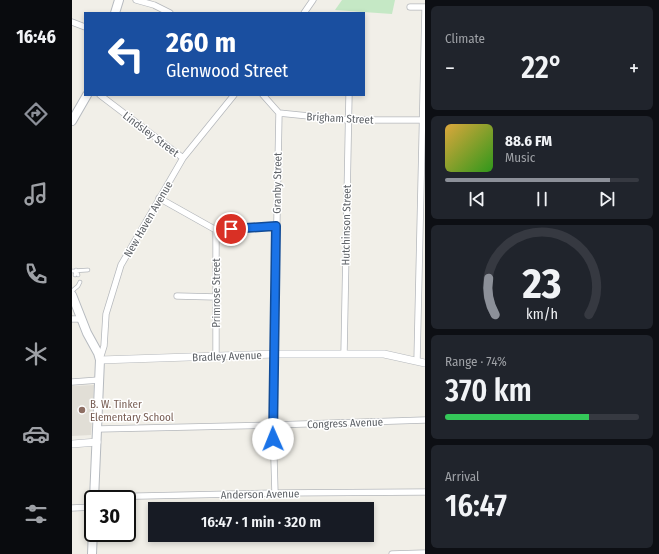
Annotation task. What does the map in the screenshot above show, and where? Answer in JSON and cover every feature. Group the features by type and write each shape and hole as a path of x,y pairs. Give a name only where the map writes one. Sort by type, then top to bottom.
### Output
{"main road":[{"path":"115,12 119,0"},
{"path":"72,121 86,96"},
{"path":"72,295 87,333 98,353 100,360 94,490"},
{"path":"92,542 92,554"}],"street":[{"path":"136,0 154,5 168,12"},
{"path":"305,12 314,0"},
{"path":"410,7 425,8 421,362"},
{"path":"72,22 84,27"},
{"name":"Lindsley Street","path":"101,96 183,158"},
{"name":"New Haven Avenue","path":"100,360 104,346 106,314 121,266 183,158 233,96"},
{"path":"264,96 279,113"},
{"name":"Hutchinson Street","path":"344,354 349,96"},
{"name":"Brigham Street","path":"279,113 348,120 423,120"},
{"name":"Granby Street","path":"275,493 273,425 279,113"},
{"path":"159,198 216,230 276,226"},
{"name":"Primrose Street","path":"216,230 216,357"},
{"path":"177,296 216,297"},
{"path":"72,319 81,319"},
{"name":"Bradley Avenue","path":"100,360 275,354 384,354 421,362"},
{"path":"72,382 99,380"},
{"name":"Congress Avenue","path":"98,429 425,420"},
{"path":"72,444 97,442"},
{"name":"Anderson Avenue","path":"136,497 275,493 425,492"},
{"path":"72,508 84,507"},
{"path":"392,554 425,552"}],"lane":[{"path":"74,270 88,270"},
{"path":"74,270 77,275"},
{"path":"72,292 78,283"}],"shaded area":[{"name":"B. W. Tinker Elementary School","path":"94,385 91,435 72,436 72,386"}],"green space":[{"path":"342,0 395,0 392,14 335,10"}],"place":[{"name":"B. W. Tinker Elementary School","path":"82,410"}],"route":[{"path":"231,229 276,226 273,439"}]}
